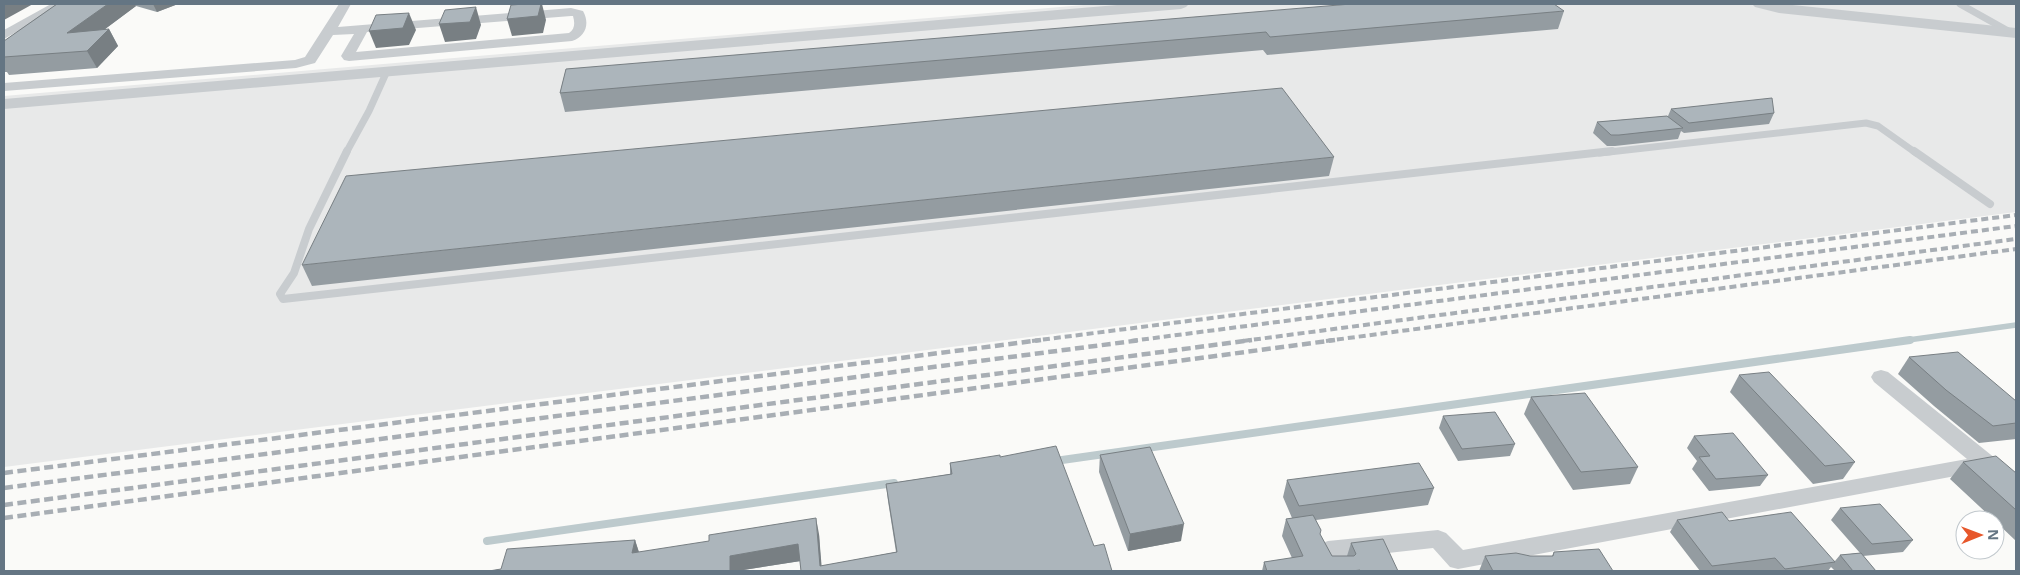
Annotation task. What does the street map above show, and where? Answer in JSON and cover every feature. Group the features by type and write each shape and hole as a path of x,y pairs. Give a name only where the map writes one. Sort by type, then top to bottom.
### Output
{"street":[{"path":"4,35 31,18 60,4"},
{"path":"4,87 296,64 310,60 345,4"},
{"path":"4,104 1181,4"},
{"path":"1760,4 1779,8 2015,33"},
{"path":"329,32 363,29 572,12 579,14 582,24 577,34 572,37 349,58 348,56 363,29"},
{"path":"1881,377 2016,487"},
{"path":"1338,571 1328,550 1438,539 1458,560 1986,463"},
{"path":"1521,548 1534,571"}],"lane":[{"path":"1960,4 2015,33"},
{"path":"388,71 369,111 334,175 331,186 309,230 294,273 280,294 283,299 1866,123 1878,126 1990,204"}],"shaded area":[{"path":"1095,4 2016,4 2016,212 4,467 4,96"}],"building":[{"path":"57,4 108,4 67,33 109,29 87,51 4,57 4,41"},
{"path":"541,4 538,16 507,19 511,5"},
{"path":"1351,4 1554,4 1564,11 1270,37 1266,32 560,93 566,69"},
{"path":"476,7 470,22 439,24 445,10"},
{"path":"409,13 403,28 369,31 376,15"},
{"path":"1282,88 1334,157 302,265 346,176"},
{"path":"1772,98 1774,113 1689,123 1671,109"},
{"path":"1667,116 1683,128 1611,135 1597,122"},
{"path":"1958,352 2016,401 2016,423 1993,426 1946,390 1909,357"},
{"path":"1769,372 1855,462 1825,466 1739,375"},
{"path":"1585,393 1638,467 1581,472 1531,397"},
{"path":"1495,412 1515,444 1462,449 1443,416"},
{"path":"1733,433 1768,475 1716,479 1699,457 1710,456 1694,436"},
{"path":"1056,446 1094,546 1104,544 1112,571 801,571 798,544 730,556 730,571 489,571 501,569 507,549 635,540 632,553 709,541 709,535 816,518 820,566 897,552 886,484 952,474 950,463 1000,455 1000,457"},
{"path":"1150,447 1184,524 1130,534 1100,455"},
{"path":"1996,456 2016,473 2016,510 1963,462"},
{"path":"1419,463 1434,488 1299,506 1287,480"},
{"path":"1880,504 1913,540 1872,544 1840,508"},
{"path":"1722,512 1729,521 1791,512 1835,562 1785,569 1775,558 1712,566 1677,520"},
{"path":"1313,515 1321,530 1320,534 1332,556 1354,556 1356,554 1351,543 1383,539 1398,571 1267,571 1264,562 1303,556 1286,519"},
{"path":"1599,549 1613,571 1493,571 1485,556 1516,553 1530,556 1553,556 1554,552"},
{"path":"1861,553 1876,571 1853,571 1840,555"}],"waterway":[{"path":"1901,341 2016,325"},
{"path":"1055,461 1910,340"},
{"path":"487,541 894,483"}],"railway":[{"path":"1032,341 2016,215"},
{"path":"1131,341 2016,226"},
{"path":"1243,341 2016,239"},
{"path":"1326,341 2016,249"},
{"path":"4,473 1041,340"},
{"path":"4,488 1141,340"},
{"path":"4,505 1252,340"},
{"path":"4,518 1335,340"}]}
